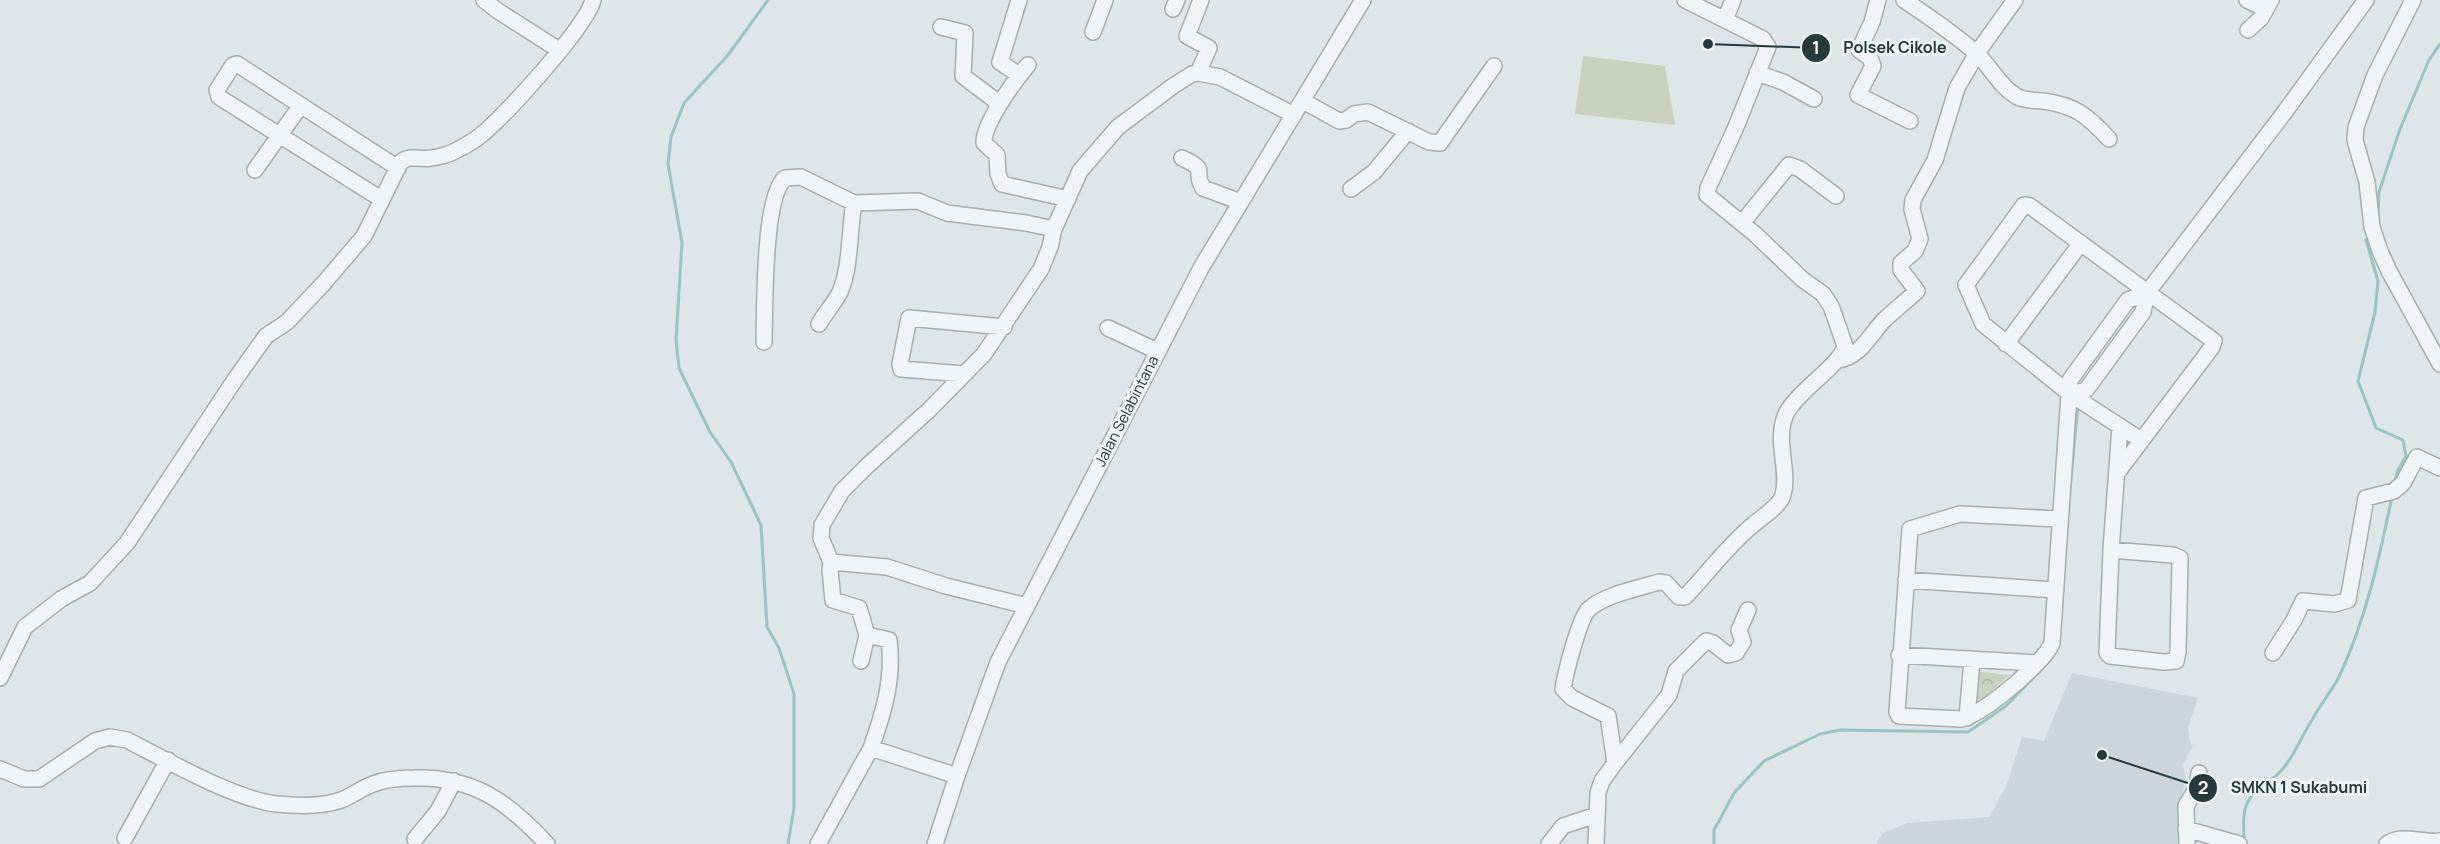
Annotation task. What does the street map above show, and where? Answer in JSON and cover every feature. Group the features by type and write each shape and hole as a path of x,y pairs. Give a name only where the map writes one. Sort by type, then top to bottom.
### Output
{"street":[{"path":"484,0 560,50"},
{"path":"0,678 26,627 61,599 90,583 127,543 266,336 287,322 330,277 364,236 381,199 404,159 430,159 456,151 480,137 501,117 560,50 587,15 593,0"},
{"path":"1018,0 1000,62 1024,70 1000,104 984,138 984,143 997,155 999,181 1009,187 1068,199"},
{"path":"1093,32 1105,0"},
{"path":"1198,73 1209,48 1187,36 1202,0 1213,0"},
{"name":"Jalan Selabintana","path":"935,844 998,662 1201,268 1363,0"},
{"path":"1615,763 1608,716 1572,698 1563,689 1585,614 1601,601 1659,582 1668,585 1678,597 1685,597 1747,529 1781,500 1784,490 1782,428 1786,415 1806,387 1835,360 1845,346 1828,300 1742,223 1711,200 1706,192 1766,52 1766,42 1685,0"},
{"path":"1725,20 1733,0"},
{"path":"1878,0 1872,22 1859,50 1870,58 1873,66 1858,95 1910,121"},
{"path":"1904,0 1977,53 2002,85 2015,96 2074,108 2090,118 2109,139"},
{"path":"1835,360 1851,356 1888,316 1917,291 1901,270 1901,263 1915,251 1920,239 1911,204 1935,160 1957,88 1977,53 2015,0"},
{"path":"2247,0 2268,4 2259,21 2248,30"},
{"path":"2070,394 2086,390 2143,312 2147,293 2284,113 2366,0"},
{"path":"2413,0 2375,75 2356,127 2355,140 2367,182 2372,227 2380,251 2440,364"},
{"path":"941,27 965,33 963,76 1000,104"},
{"path":"381,199 217,95 217,90 231,68 235,64 239,65 398,168"},
{"path":"1303,101 1338,121 1346,120 1354,114 1368,112 1429,142 1440,143 1494,66"},
{"path":"861,661 867,635 859,608 833,600 831,596 831,562 821,538 822,525 842,491 866,466 929,410 984,354 1004,327 1041,269 1054,229 1080,171 1118,127 1192,74 1220,77 1294,115"},
{"path":"1757,74 1783,82 1814,99"},
{"path":"255,170 301,105"},
{"path":"1351,189 1374,172 1408,131"},
{"path":"1182,158 1196,164 1200,170 1203,188 1241,202"},
{"path":"1742,223 1789,165 1800,169 1836,196"},
{"path":"764,342 770,220 774,195 785,178 801,177 854,203 918,201 946,213 1026,223 1054,229"},
{"path":"819,324 840,292 849,254 849,231 854,203"},
{"path":"2116,473 2141,440 2212,346 2214,341 2031,206 2024,205 1966,285 1980,321 2070,394 2141,440"},
{"path":"2006,344 2081,243"},
{"path":"964,374 902,369 902,354 909,318 1004,327"},
{"path":"1108,328 1157,351"},
{"path":"2059,519 1969,514 1950,516 1912,527 1899,655 1897,712 1899,716 1967,718 1988,705 2036,663 2052,643 2059,519 2070,394"},
{"path":"2111,550 2173,555 2180,558 2176,661 2164,662 2107,655 2111,550 2120,426"},
{"path":"2273,653 2303,601 2335,604 2348,600 2366,498 2394,491 2403,483 2417,457 2440,468"},
{"path":"831,562 887,567 946,586 1027,606"},
{"path":"1906,580 2055,590"},
{"path":"1596,844 1596,815 1600,786 1615,763 1669,695 1676,671 1706,641 1713,643 1728,655 1736,653 1743,642 1739,630 1748,610"},
{"path":"818,844 871,748 888,697 890,642 867,635"},
{"path":"1899,655 2036,663"},
{"path":"1967,718 1972,660"},
{"path":"0,769 24,778 39,778 91,743 104,737 127,740 238,793 275,804 333,803 374,784 395,779 422,778 454,781 495,797 516,813 547,844"},
{"path":"871,748 957,776"},
{"path":"125,838 168,760"},
{"path":"2199,773 2197,787 2186,806 2187,837 2239,844"},
{"path":"415,839 438,812 454,781"},
{"path":"1549,844 1563,826 1596,815"},
{"path":"2387,844 2400,839 2432,844 2440,841"}],"shaded area":[{"path":"2072,673 2198,698 2188,728 2190,743 2193,746 2183,764 2186,778 2180,806 2183,844 1876,844 1883,833 1907,823 1989,817 2006,787 2022,737 2044,741"}],"green space":[{"path":"1583,56 1665,66 1675,125 1575,114"},
{"path":"1974,671 2010,675 1971,709"}],"waterway":[{"path":"768,0 728,55 684,103 671,137 668,164 682,243 676,340 679,368 710,432 731,462 761,525 767,627 779,648 794,694 794,808 788,844"},
{"path":"2378,215 2379,192 2400,129 2429,60 2440,44"},
{"path":"2370,235 2366,240 2378,281 2375,312 2358,381 2376,428 2403,440 2406,456 2395,481"},
{"path":"2123,327 2137,308"},
{"path":"2070,488 2078,405"},
{"path":"2244,842 2244,814 2249,800 2277,775 2290,759 2339,677 2357,633 2371,588 2392,497"},
{"path":"2046,664 2053,657 2053,653"},
{"path":"1714,844 1714,830 1734,793 1764,761 1820,734 1840,730 1968,732 2006,706 2037,674"}],"place":[{"name":"Polsek Cikole","path":"1708,44"},
{"name":"SMKN 1 Sukabumi","path":"2102,755"}]}
